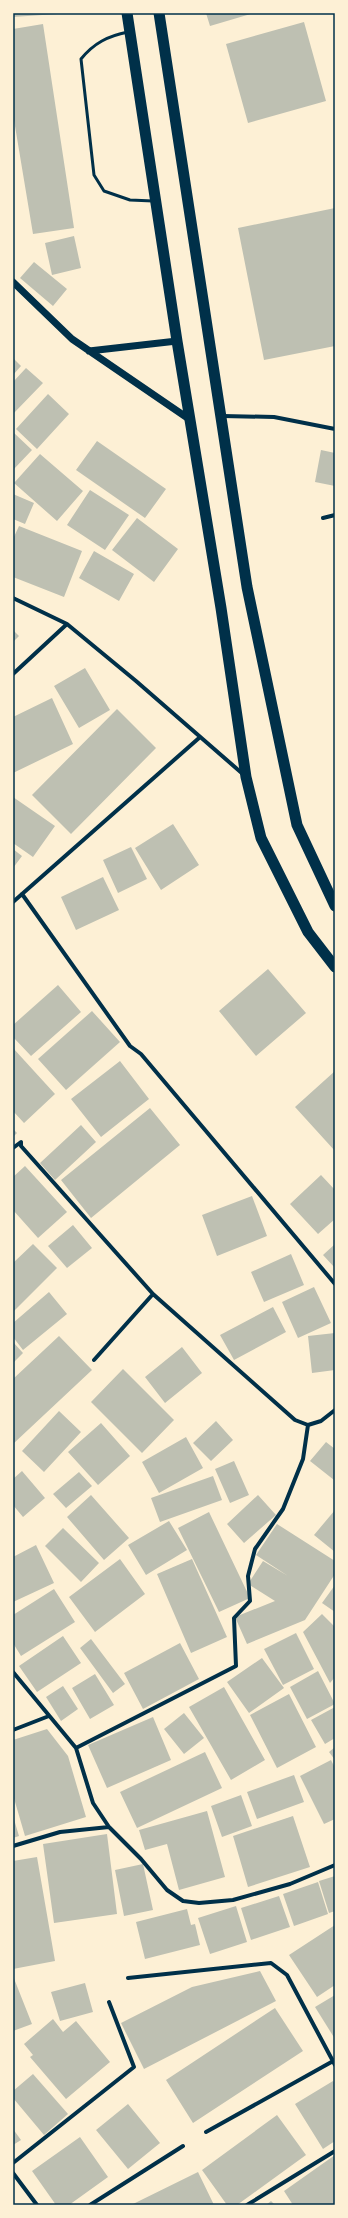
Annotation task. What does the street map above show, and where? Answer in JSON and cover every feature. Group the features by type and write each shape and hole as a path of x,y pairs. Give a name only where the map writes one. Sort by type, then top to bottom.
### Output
{"highway":[{"path":"126,13 189,419 221,608 246,777 261,838 308,932 335,967"},
{"path":"159,13 247,587 298,825 335,906"}],"street":[{"path":"13,282 72,339 189,419"},
{"path":"89,351 177,341"},
{"path":"221,416 274,417 335,429"},
{"path":"323,518 335,515"},
{"path":"13,598 67,624 136,681 199,738 246,777"},
{"path":"13,674 67,624"},
{"path":"13,902 199,738"},
{"path":"22,894 130,1046 141,1054 335,1284"},
{"path":"13,1148 21,1142 22,1146 153,1294 294,1420 308,1425 321,1421 335,1410"},
{"path":"94,1360 153,1294"},
{"path":"76,1748 236,1666 234,1618 250,1602 248,1576 255,1549 283,1509 303,1459 308,1425"},
{"path":"13,1672 76,1748 93,1803 109,1827 141,1859 167,1890 183,1901 200,1902 233,1900 290,1884 335,1865"},
{"path":"13,1730 49,1716"},
{"path":"13,1846 60,1832 109,1827"},
{"path":"128,1978 271,1963 287,1975 334,2062 206,2132"},
{"path":"13,2162 134,2067 109,2002"},
{"path":"90,2205 183,2146"},
{"path":"247,2205 335,2151"},
{"path":"13,2173 37,2205"}],"lane":[{"path":"129,32 107,37 90,48 81,59 94,175 104,191 130,200 155,201"}],"building":[{"path":"13,13 57,13 57,14 13,17"},
{"path":"206,13 254,13 210,26"},
{"path":"304,22 326,101 248,123 226,44"},
{"path":"43,24 74,228 33,234 13,114 13,29"},
{"path":"335,208 335,346 264,360 238,228"},
{"path":"74,236 81,268 52,275 45,243"},
{"path":"34,262 67,289 53,306 20,278"},
{"path":"13,358 21,366 13,375"},
{"path":"26,368 43,383 13,414 13,382"},
{"path":"48,394 69,414 37,449 16,429"},
{"path":"13,432 32,450 13,470"},
{"path":"97,441 166,489 145,518 76,470"},
{"path":"321,450 335,453 335,486 315,482"},
{"path":"40,454 83,491 57,521 14,483"},
{"path":"90,490 129,515 105,550 67,525"},
{"path":"13,494 34,503 25,524 13,519"},
{"path":"137,518 178,549 154,582 112,550"},
{"path":"19,526 82,551 64,597 13,577 13,539"},
{"path":"94,551 134,574 119,601 79,578"},
{"path":"13,630 19,636 13,642"},
{"path":"85,668 110,710 79,728 54,686"},
{"path":"52,698 73,744 13,773 13,717"},
{"path":"117,709 156,748 71,834 32,795"},
{"path":"13,797 55,826 33,857 13,843"},
{"path":"173,824 199,865 161,890 135,848"},
{"path":"131,847 147,879 118,893 103,860"},
{"path":"13,849 22,856 13,868"},
{"path":"103,877 119,910 76,930 61,897"},
{"path":"268,969 306,1013 256,1056 219,1011"},
{"path":"58,985 81,1012 31,1056 13,1037 13,1025"},
{"path":"92,1011 120,1042 66,1090 38,1059"},
{"path":"13,1048 55,1094 24,1123 13,1111"},
{"path":"120,1061 149,1099 101,1137 71,1099"},
{"path":"335,1071 335,1151 295,1107"},
{"path":"150,1108 180,1145 91,1218 61,1180"},
{"path":"81,1125 96,1142 55,1180 40,1163"},
{"path":"13,1129 17,1133 13,1137"},
{"path":"25,1166 67,1212 38,1238 13,1210 13,1177"},
{"path":"321,1175 335,1190 335,1219 318,1234 290,1204"},
{"path":"252,1196 267,1236 217,1256 202,1215"},
{"path":"73,1225 92,1248 67,1268 48,1246"},
{"path":"33,1244 57,1268 13,1312 13,1263"},
{"path":"335,1244 335,1268 323,1255"},
{"path":"291,1254 304,1285 264,1302 251,1272"},
{"path":"314,1287 331,1323 298,1338 282,1302"},
{"path":"49,1292 67,1314 23,1350 13,1337 13,1323"},
{"path":"273,1307 286,1332 234,1360 220,1335"},
{"path":"335,1333 335,1370 312,1373 308,1336"},
{"path":"59,1336 92,1370 13,1444 13,1379"},
{"path":"13,1342 23,1353 13,1363"},
{"path":"182,1347 202,1373 165,1403 145,1377"},
{"path":"123,1369 174,1420 142,1453 91,1402"},
{"path":"59,1411 81,1432 44,1472 22,1451"},
{"path":"216,1421 233,1440 211,1461 193,1443"},
{"path":"101,1423 130,1456 98,1485 68,1452"},
{"path":"186,1437 203,1468 159,1493 142,1462"},
{"path":"326,1442 335,1449 334,1480 310,1461"},
{"path":"234,1461 249,1495 230,1503 215,1469"},
{"path":"22,1471 45,1498 23,1517 13,1505 13,1479"},
{"path":"79,1472 92,1486 66,1508 53,1494"},
{"path":"213,1476 222,1500 160,1522 151,1498"},
{"path":"91,1495 129,1538 104,1560 67,1517"},
{"path":"258,1495 276,1515 244,1543 227,1524"},
{"path":"335,1510 335,1552 314,1535"},
{"path":"209,1512 250,1598 219,1612 178,1528"},
{"path":"169,1521 187,1550 146,1575 128,1545"},
{"path":"277,1524 335,1561 335,1574 305,1620 247,1644 235,1617 275,1601 248,1584 263,1561 288,1576 256,1555"},
{"path":"63,1528 99,1563 81,1582 45,1546"},
{"path":"36,1545 54,1583 13,1602 13,1557"},
{"path":"120,1559 145,1594 95,1632 69,1597"},
{"path":"192,1559 227,1637 191,1653 157,1574"},
{"path":"335,1585 335,1612 322,1603"},
{"path":"54,1589 75,1622 21,1656 13,1643 13,1615"},
{"path":"322,1614 335,1627 335,1677 330,1683 303,1632"},
{"path":"296,1633 314,1669 283,1685 264,1649"},
{"path":"63,1636 81,1663 37,1692 19,1666"},
{"path":"91,1639 125,1684 113,1693 80,1648"},
{"path":"180,1643 199,1679 143,1709 124,1673"},
{"path":"262,1658 284,1688 249,1713 227,1682"},
{"path":"318,1671 335,1704 307,1719 290,1687"},
{"path":"95,1674 114,1705 90,1719 72,1688"},
{"path":"63,1686 78,1709 61,1721 46,1697"},
{"path":"224,1687 265,1760 231,1780 189,1707"},
{"path":"289,1694 316,1747 277,1768 250,1715"},
{"path":"335,1707 335,1738 325,1744 311,1720"},
{"path":"184,1713 204,1738 184,1754 164,1729"},
{"path":"153,1717 171,1760 107,1788 88,1745"},
{"path":"47,1729 68,1756 86,1817 25,1836 13,1795 13,1740"},
{"path":"335,1747 335,1760 329,1752"},
{"path":"205,1752 222,1788 137,1828 120,1792"},
{"path":"331,1760 335,1768 335,1819 324,1824 300,1776"},
{"path":"294,1775 304,1802 257,1819 247,1792"},
{"path":"241,1795 252,1826 222,1837 211,1806"},
{"path":"207,1811 225,1877 179,1890 167,1844 145,1850 139,1830"},
{"path":"13,1816 19,1836 13,1838"},
{"path":"293,1816 310,1867 248,1887 233,1836"},
{"path":"107,1834 117,1914 54,1923 43,1844"},
{"path":"37,1857 55,1961 13,1969 13,1861"},
{"path":"143,1864 153,1910 124,1916 115,1870"},
{"path":"335,1876 335,1911 329,1913 319,1881"},
{"path":"318,1882 328,1914 294,1926 283,1894"},
{"path":"279,1896 290,1927 251,1940 241,1908"},
{"path":"236,1906 247,1942 210,1954 198,1918"},
{"path":"187,1909 191,1925 195,1924 200,1945 145,1959 136,1922"},
{"path":"335,1925 335,1985 317,1997 289,1955"},
{"path":"260,1971 276,2001 144,2069 121,2023 192,1987"},
{"path":"13,1976 32,2024 13,2031"},
{"path":"85,1983 93,2012 60,2021 51,1992"},
{"path":"335,1995 335,2039 315,2007"},
{"path":"275,2008 303,2051 193,2123 166,2080"},
{"path":"53,2019 63,2032 76,2021 110,2062 66,2099 30,2057 33,2055 24,2044"},
{"path":"33,2074 68,2114 44,2135 13,2098 13,2091"},
{"path":"333,2081 335,2084 335,2141 323,2149 295,2104"},
{"path":"128,2104 160,2143 128,2169 96,2130"},
{"path":"277,2115 306,2155 237,2205 227,2205 202,2170"},
{"path":"13,2129 21,2140 13,2145"},
{"path":"80,2137 108,2177 69,2205 56,2205 32,2171"},
{"path":"335,2155 335,2205 293,2205 284,2191"},
{"path":"198,2172 214,2205 131,2205"},
{"path":"271,2201 275,2205 266,2205"}]}
